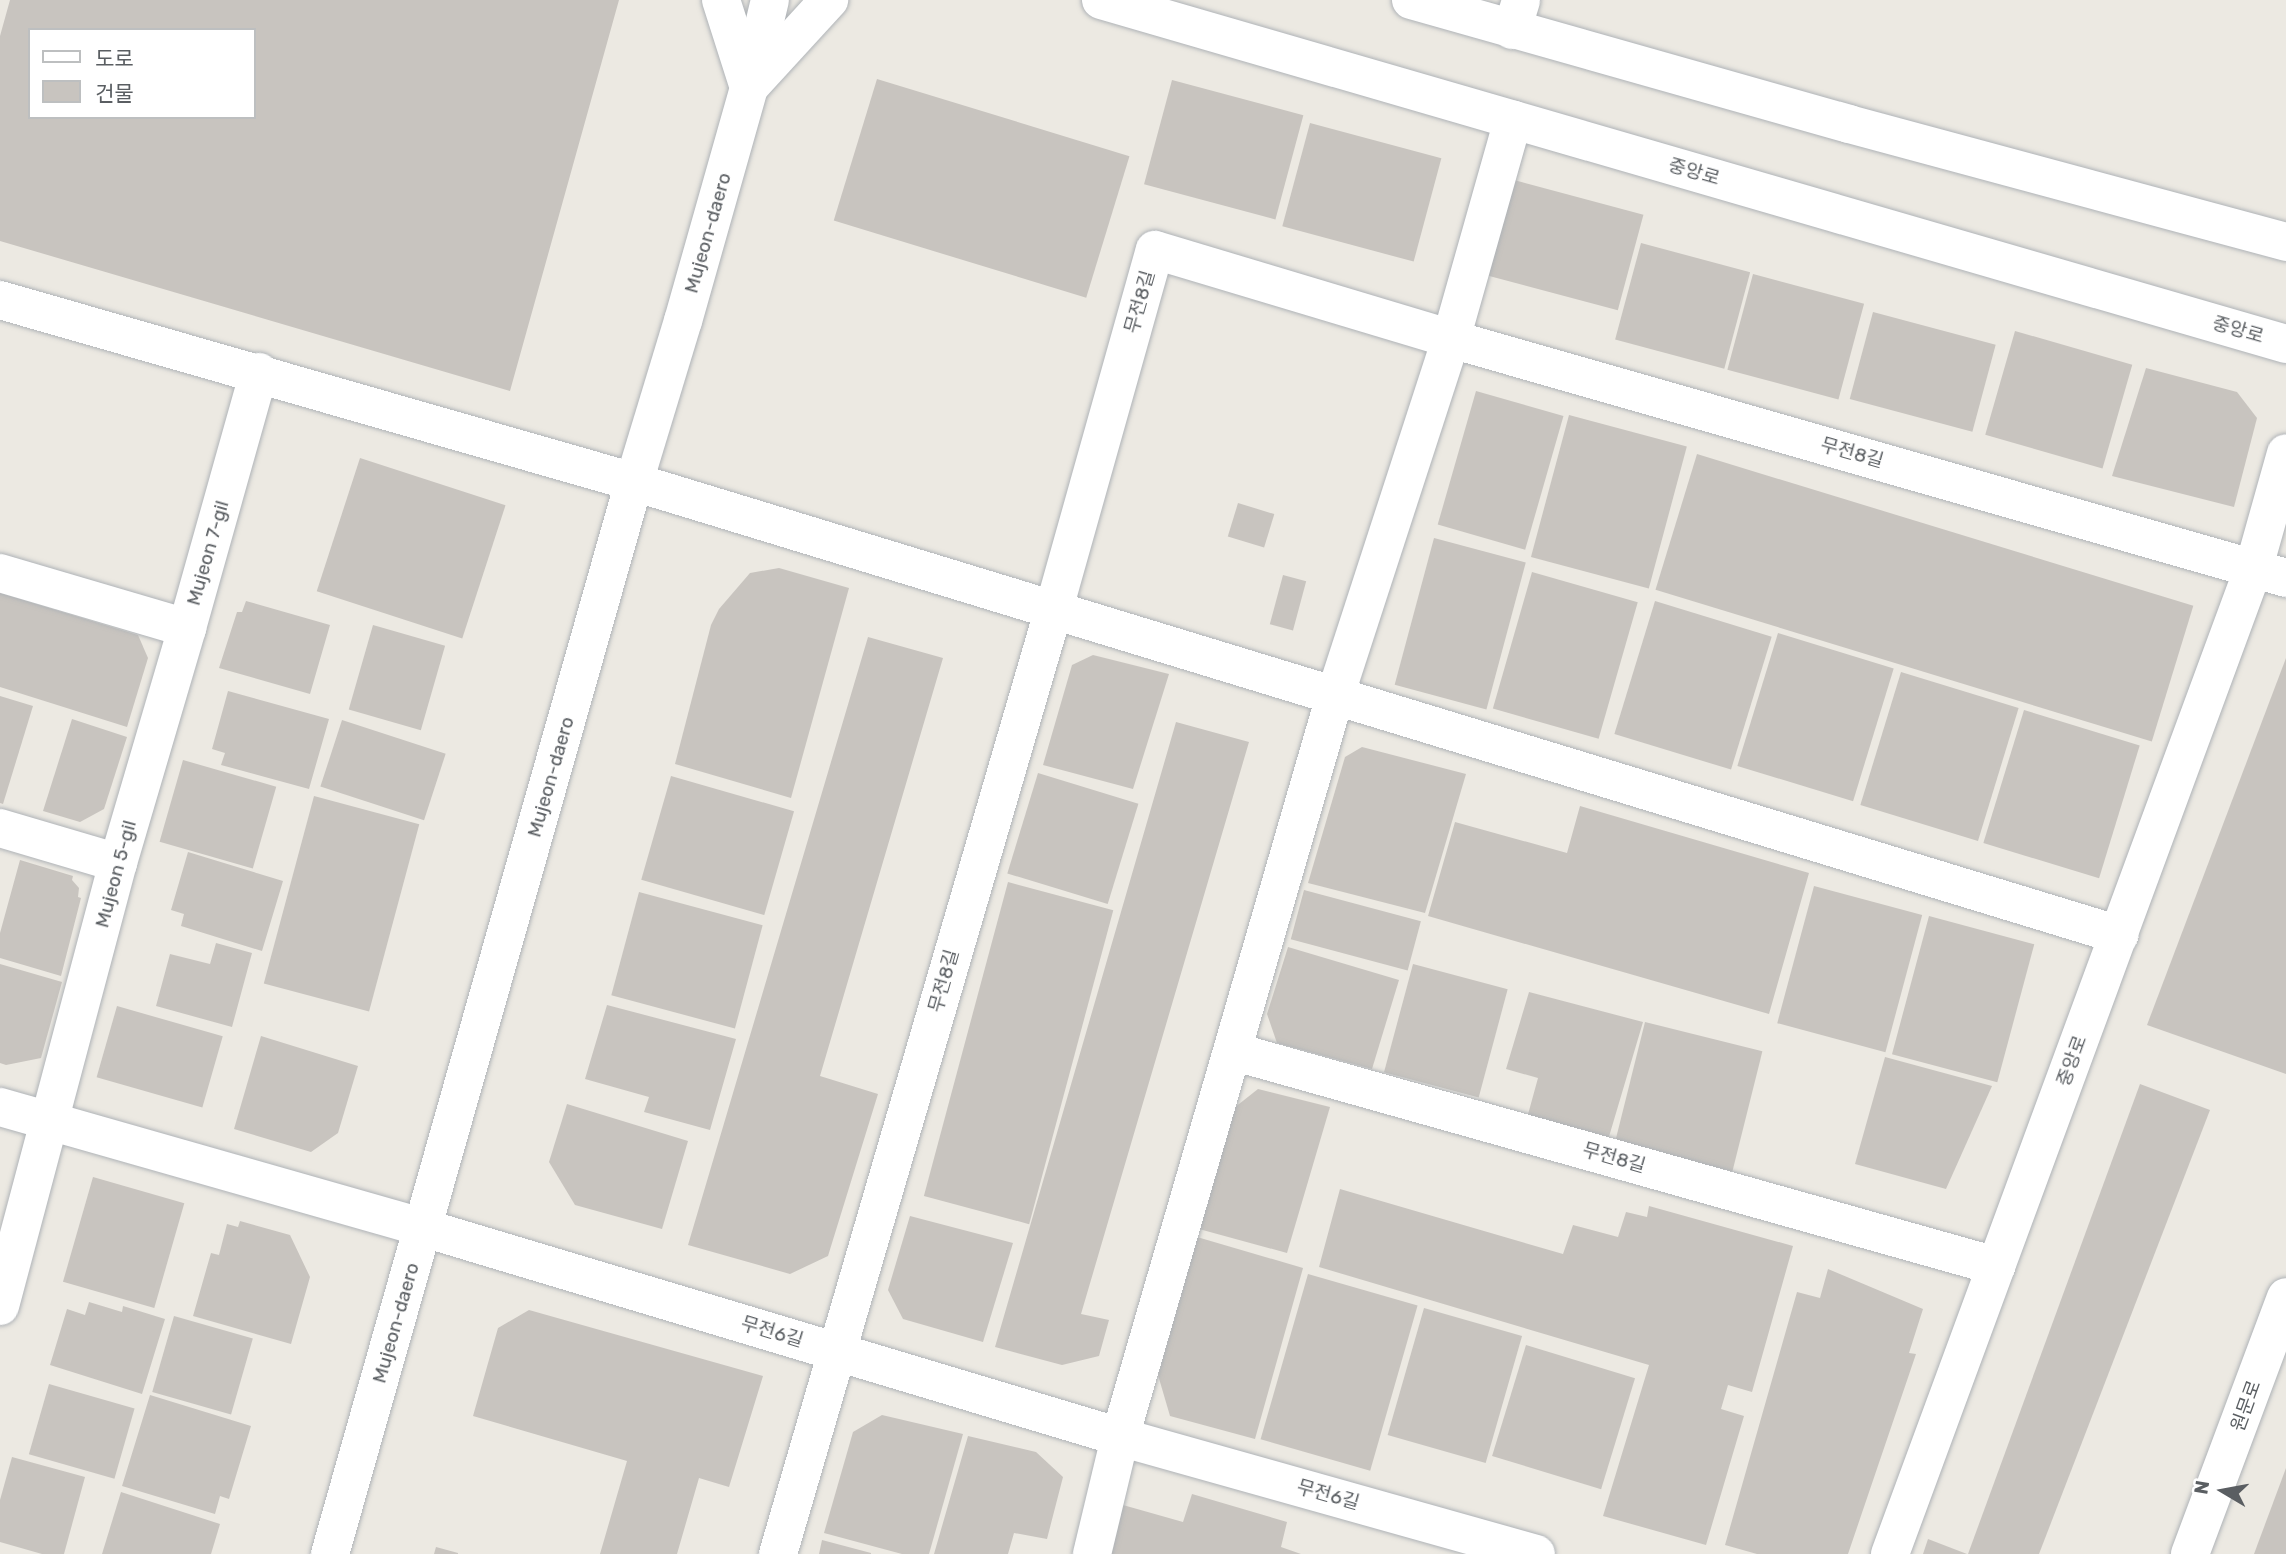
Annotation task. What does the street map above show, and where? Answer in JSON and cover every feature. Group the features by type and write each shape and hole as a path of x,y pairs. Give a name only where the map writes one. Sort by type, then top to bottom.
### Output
{"street":[{"path":"721,0 749,88"},
{"name":"Mujeon-daero","path":"330,1554 634,482 749,88 770,0"},
{"path":"749,88 829,0"},
{"name":"중앙로","path":"1101,0 2286,344"},
{"path":"1411,0 1517,15 2286,242"},
{"path":"1092,1554 1120,1437 1335,696 1451,339 1513,120"},
{"name":"무전8길","path":"778,1554 835,1351 1053,612 1155,250 1451,339 2270,573"},
{"path":"0,300 259,372 634,482 2119,936"},
{"name":"Mujeon 7-gil","path":"0,573 187,628 259,372"},
{"name":"중앙로","path":"1890,1554 2119,936 2270,573 2286,453"},
{"name":"Mujeon 5-gil","path":"0,1307 118,863 187,628"},
{"path":"0,828 118,863"},
{"name":"무전8길","path":"1231,1051 1996,1266"},
{"path":"0,1107 424,1228"},
{"name":"무전6길","path":"424,1228 1120,1437 1536,1554"},
{"name":"원문로","path":"2190,1554 2286,1297"}],"building":[{"path":"10,0 619,0 510,391 0,241 0,36"},
{"path":"877,79 1129,156 1086,298 834,221"},
{"path":"1172,80 1303,115 1275,220 1144,184"},
{"path":"1310,123 1441,158 1414,262 1282,226"},
{"path":"1514,180 1643,215 1618,310 1488,276"},
{"path":"1641,243 1750,272 1724,369 1615,340"},
{"path":"1753,274 1864,304 1838,399 1727,370"},
{"path":"1873,312 1996,345 1972,432 1850,399"},
{"path":"2015,331 2132,365 2103,468 1985,435"},
{"path":"2146,368 2237,392 2257,418 2234,507 2112,476"},
{"path":"1476,391 1563,416 1525,550 1438,525"},
{"path":"1569,415 1687,447 1649,589 1531,557"},
{"path":"1697,454 2193,606 2152,742 1655,590"},
{"path":"360,458 506,505 462,638 317,591"},
{"path":"1238,503 1274,514 1264,548 1228,536"},
{"path":"1434,538 1526,563 1486,709 1395,685"},
{"path":"779,568 849,588 791,798 675,764 711,625 719,609 750,573"},
{"path":"1532,572 1638,602 1599,739 1493,708"},
{"path":"1283,575 1306,581 1293,630 1270,624"},
{"path":"0,593 138,635 148,658 127,727 0,687"},
{"path":"246,601 330,625 310,694 219,668 237,612 242,612"},
{"path":"1655,601 1772,637 1731,770 1614,734"},
{"path":"373,625 445,646 421,730 349,710"},
{"path":"1778,633 1894,668 1853,801 1737,766"},
{"path":"868,637 943,658 820,1076 878,1094 828,1256 790,1274 688,1245"},
{"path":"1093,655 1169,674 1133,789 1043,765 1072,665"},
{"path":"2286,658 2286,1074 2147,1025"},
{"path":"1901,672 2019,708 1978,841 1860,805"},
{"path":"228,691 329,719 309,789 221,765 225,753 212,749"},
{"path":"0,696 33,706 3,804 0,803"},
{"path":"2024,710 2140,745 2099,878 1983,843"},
{"path":"72,719 127,737 104,809 80,822 43,811"},
{"path":"342,720 446,754 424,820 320,787"},
{"path":"1176,722 1249,742 1081,1314 1109,1320 1099,1356 1062,1365 995,1347"},
{"path":"1362,747 1466,774 1425,913 1308,883 1345,757"},
{"path":"183,760 276,787 253,868 160,842"},
{"path":"1038,773 1138,804 1108,904 1007,873"},
{"path":"671,776 794,811 764,915 641,880"},
{"path":"314,796 419,824 369,1012 264,983"},
{"path":"1580,806 1809,873 1769,1014 1428,916 1455,822 1567,853"},
{"path":"188,852 283,881 262,951 181,926 184,914 171,910"},
{"path":"20,860 73,876 72,880 79,888 78,897 81,898 61,976 0,958 0,933"},
{"path":"1008,882 1113,910 1029,1224 924,1196"},
{"path":"1814,886 1922,915 1885,1052 1777,1023"},
{"path":"1304,890 1421,921 1408,971 1291,939"},
{"path":"639,892 763,925 735,1028 611,995"},
{"path":"1929,916 2034,944 1997,1082 1892,1054"},
{"path":"216,943 252,953 232,1027 156,1006 170,954 210,964"},
{"path":"1288,947 1399,980 1372,1069 1277,1043 1267,1014"},
{"path":"0,964 62,982 41,1058 6,1065 0,1063"},
{"path":"1413,964 1508,989 1479,1098 1384,1072"},
{"path":"1529,992 1643,1022 1608,1140 1527,1118 1538,1078 1506,1069"},
{"path":"607,1005 736,1039 710,1130 644,1112 649,1097 585,1079"},
{"path":"117,1006 223,1036 202,1107 97,1077"},
{"path":"1645,1022 1762,1051 1732,1172 1615,1142"},
{"path":"261,1036 358,1066 338,1133 311,1152 234,1129"},
{"path":"1885,1057 1992,1086 1946,1189 1855,1164"},
{"path":"2140,1084 2210,1110 2039,1554 1968,1554"},
{"path":"1258,1089 1330,1107 1287,1253 1199,1229 1234,1108"},
{"path":"567,1104 688,1141 662,1229 575,1205 549,1162"},
{"path":"93,1177 184,1203 154,1308 63,1282"},
{"path":"1340,1189 1563,1254 1573,1225 1618,1237 1626,1212 1647,1217 1649,1206 1793,1246 1752,1392 1728,1385 1721,1409 1744,1416 1706,1545 1603,1516 1649,1365 1319,1267"},
{"path":"910,1216 1013,1243 983,1342 903,1319 888,1290"},
{"path":"240,1221 290,1235 310,1277 291,1344 193,1316 211,1253 219,1255 227,1224 238,1227"},
{"path":"1197,1237 1303,1268 1255,1439 1170,1416 1158,1375"},
{"path":"1828,1269 1923,1309 1909,1353 1916,1354 1848,1554 1757,1554 1725,1545 1797,1292 1820,1298"},
{"path":"1308,1274 1418,1305 1370,1471 1261,1439"},
{"path":"89,1302 122,1312 123,1306 165,1319 142,1394 50,1365 67,1309 85,1315"},
{"path":"1424,1308 1522,1336 1486,1463 1388,1435"},
{"path":"529,1310 763,1376 729,1487 699,1478 677,1554 600,1554 627,1461 473,1416 498,1328"},
{"path":"174,1316 253,1339 231,1415 152,1392"},
{"path":"1526,1345 1635,1378 1601,1489 1492,1456"},
{"path":"49,1384 135,1409 114,1479 29,1454"},
{"path":"150,1395 251,1426 229,1499 220,1496 215,1514 122,1486"},
{"path":"882,1415 963,1434 929,1554 902,1554 824,1533 853,1432"},
{"path":"968,1436 1036,1452 1063,1477 1047,1539 1014,1533 1008,1554 934,1554"},
{"path":"12,1457 85,1477 64,1554 42,1554 0,1542 0,1500"},
{"path":"2286,1468 2286,1554 2254,1554"},
{"path":"121,1492 220,1524 211,1554 102,1554"},
{"path":"1192,1494 1287,1522 1281,1547 1301,1554 1109,1554 1123,1505 1183,1522"},
{"path":"1928,1539 1967,1554 1923,1554"},
{"path":"822,1540 871,1553 871,1554 819,1554"},
{"path":"436,1547 458,1553 458,1554 434,1554"}]}
